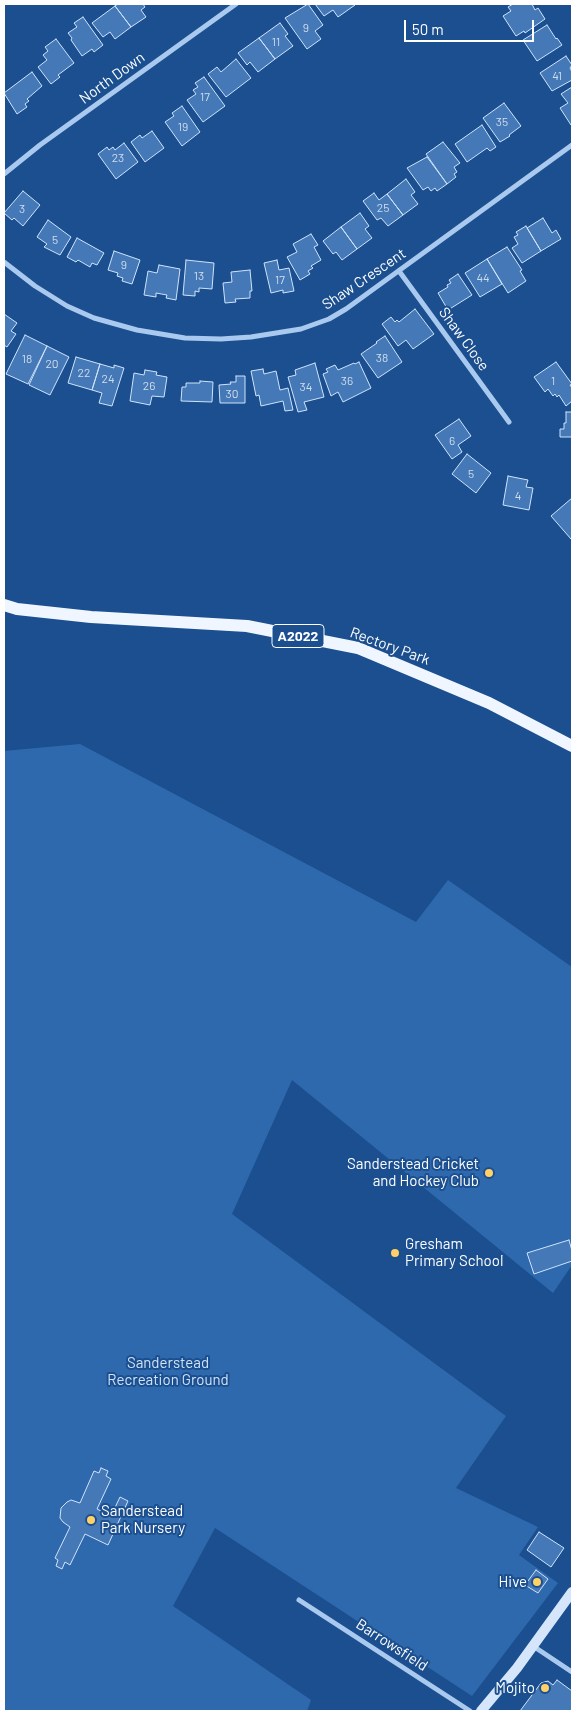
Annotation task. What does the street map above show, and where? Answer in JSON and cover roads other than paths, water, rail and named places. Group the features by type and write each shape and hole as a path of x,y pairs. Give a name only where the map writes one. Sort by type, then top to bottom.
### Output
{"main road":[{"name":"Rectory Park","path":"4,605 17,609 91,617 247,626 358,648 489,703 572,746"},
{"path":"481,1711 517,1668 572,1592"}],"street":[{"name":"North Down","path":"4,174 40,145 236,4"},
{"name":"Shaw Crescent","path":"4,262 67,306 94,318 137,330 185,338 205,339 251,337 310,327 346,309 572,145"},
{"name":"Shaw Close","path":"399,271 509,422"},
{"name":"Barrowsfield","path":"299,1600 470,1711"},
{"path":"532,1646 572,1672"}],"place":[{"name":"Sanderstead Cricket and Hockey Club","path":"489,1173"},
{"name":"Gresham Primary School","path":"395,1253"},
{"name":"Sanderstead Park Nursery","path":"91,1520"},
{"name":"Hive","path":"537,1582"},
{"name":"Mojito","path":"545,1688"}],"park label":[{"name":"Sanderstead Recreation Ground","path":"168,1372"}]}
